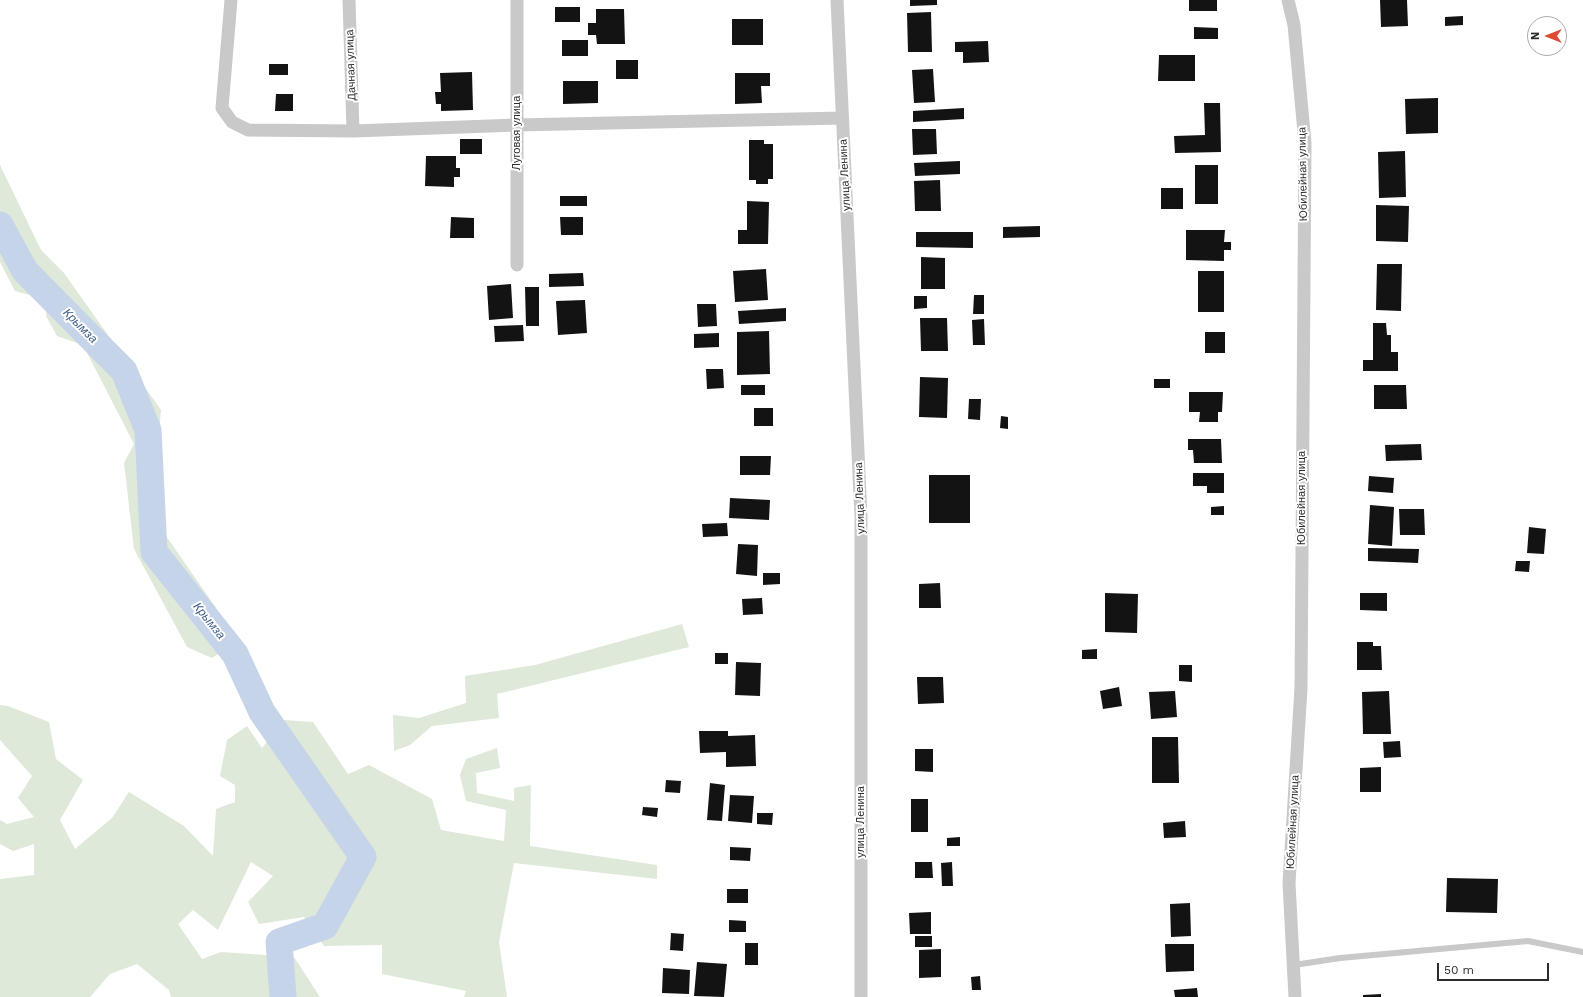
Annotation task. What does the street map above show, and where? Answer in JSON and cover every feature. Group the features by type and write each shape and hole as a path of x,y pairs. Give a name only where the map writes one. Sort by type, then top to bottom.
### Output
{"street":[{"path":"231,0 222,108 232,122 248,130 352,131 517,125 842,118"},
{"name":"Дачная улица","path":"349,0 352,131"},
{"name":"Луговая улица","path":"517,0 517,265"},
{"name":"улица Ленина","path":"837,0 862,517 862,997"},
{"name":"Юбилейная улица","path":"1288,0 1294,25 1305,143 1301,688 1289,882 1295,997"}],"lane":[{"path":"1294,965 1340,958 1528,941 1583,952"}],"green space":[{"path":"0,165 41,250 64,273 161,410 157,455 164,533 239,641 212,658 187,647 134,549 124,463 134,444 83,345 57,336 46,316 47,300 15,291 0,262"},
{"path":"682,624 689,647 497,694 499,718 432,726 410,745 394,751 393,715 419,718 466,703 465,676 535,665"},
{"path":"0,705 8,706 49,722 56,759 83,780 60,820 75,849 112,818 129,792 184,826 213,856 216,809 235,802 235,785 220,776 227,740 247,726 262,748 284,720 313,722 348,774 369,765 432,799 441,830 504,841 506,810 466,801 460,775 466,759 497,748 500,768 476,773 477,793 514,801 514,788 531,785 530,846 657,865 657,879 514,863 499,942 507,997 464,997 466,991 382,974 382,945 324,946 304,917 259,924 248,902 273,876 251,862 218,930 193,910 178,924 202,959 221,952 294,957 320,997 171,997 169,990 137,964 110,974 90,997 0,997 0,879 34,875 34,844 13,851 0,844 0,820 7,824 34,817 18,798 32,776 0,740"}],"building":[{"path":"910,0 937,0 937,5 910,6"},
{"path":"1189,0 1217,0 1217,11 1189,11"},
{"path":"1380,0 1407,0 1408,26 1381,27"},
{"path":"555,7 580,7 580,22 555,22"},
{"path":"596,9 624,9 625,44 597,44 596,35 588,35 588,23 596,23"},
{"path":"931,12 932,52 908,52 907,13"},
{"path":"1463,16 1463,25 1445,26 1445,17"},
{"path":"732,19 763,19 763,45 732,45"},
{"path":"1194,27 1218,28 1218,39 1194,39"},
{"path":"562,40 588,40 588,56 562,56"},
{"path":"988,41 989,62 963,63 963,52 955,52 955,42"},
{"path":"1159,55 1195,55 1195,81 1158,81"},
{"path":"616,60 638,60 638,79 616,79"},
{"path":"269,64 288,64 288,75 269,75"},
{"path":"933,69 935,102 914,103 912,70"},
{"path":"472,72 473,110 441,111 441,104 436,104 435,92 441,92 440,73"},
{"path":"735,73 770,73 770,86 761,86 762,103 735,104"},
{"path":"563,81 598,81 598,103 563,104"},
{"path":"276,94 293,94 293,111 275,111"},
{"path":"1438,98 1438,133 1406,134 1405,99"},
{"path":"1204,103 1220,103 1221,152 1175,153 1174,136 1205,135"},
{"path":"964,108 964,119 913,122 913,111"},
{"path":"912,129 936,129 937,154 913,155"},
{"path":"460,139 482,139 482,154 460,154"},
{"path":"749,140 764,140 764,144 773,144 773,179 768,179 768,184 756,184 756,180 749,180"},
{"path":"1405,151 1406,197 1379,198 1378,152"},
{"path":"426,156 456,156 456,168 460,168 460,177 454,177 454,187 425,186"},
{"path":"960,161 960,174 915,176 914,163"},
{"path":"1195,165 1218,165 1218,204 1195,204"},
{"path":"940,180 941,211 915,211 914,181"},
{"path":"1161,188 1183,188 1183,209 1161,209"},
{"path":"560,196 587,196 587,206 560,206"},
{"path":"747,201 769,202 768,244 738,244 738,230 747,230"},
{"path":"1376,205 1409,206 1408,242 1376,241"},
{"path":"451,217 474,218 474,238 450,238"},
{"path":"560,217 583,217 583,235 561,235"},
{"path":"1040,226 1040,237 1003,238 1003,227"},
{"path":"1186,230 1225,230 1224,242 1231,242 1231,250 1224,250 1224,261 1186,260"},
{"path":"916,232 973,232 973,248 916,247"},
{"path":"921,257 945,258 945,289 921,289"},
{"path":"1377,264 1402,264 1401,311 1376,310"},
{"path":"766,269 768,300 735,302 733,271"},
{"path":"1198,271 1224,271 1224,312 1198,312"},
{"path":"583,273 584,286 549,287 549,274"},
{"path":"511,284 513,318 489,320 487,286"},
{"path":"525,287 539,287 539,326 526,326"},
{"path":"974,295 984,295 984,314 973,314"},
{"path":"914,296 927,296 927,308 914,309"},
{"path":"585,300 587,333 558,335 556,301"},
{"path":"697,304 716,304 717,326 698,327"},
{"path":"786,308 786,321 739,324 738,311"},
{"path":"920,318 947,318 948,351 921,351"},
{"path":"984,319 985,345 973,345 972,320"},
{"path":"1373,323 1386,323 1387,335 1391,335 1391,352 1398,352 1398,371 1363,371 1363,360 1373,360"},
{"path":"523,325 524,341 495,342 494,326"},
{"path":"769,331 770,374 737,375 737,332"},
{"path":"1205,332 1225,332 1225,353 1205,353"},
{"path":"719,333 719,347 694,348 694,334"},
{"path":"706,369 723,369 724,388 707,389"},
{"path":"920,377 948,378 947,418 919,417"},
{"path":"1154,379 1170,379 1170,388 1154,388"},
{"path":"741,385 765,385 765,395 741,395"},
{"path":"1374,385 1406,385 1407,409 1374,409"},
{"path":"1189,392 1223,392 1222,412 1218,412 1218,422 1199,422 1200,412 1189,412"},
{"path":"969,399 981,399 980,420 968,419"},
{"path":"754,408 773,408 773,426 754,426"},
{"path":"1001,416 1008,417 1008,429 1000,428"},
{"path":"1188,439 1221,439 1222,463 1194,463 1193,450 1188,450"},
{"path":"1421,444 1422,460 1386,461 1385,445"},
{"path":"740,456 771,456 770,475 740,475"},
{"path":"1193,473 1224,473 1224,493 1207,493 1207,486 1193,486"},
{"path":"929,475 970,475 970,523 929,523"},
{"path":"1369,476 1394,478 1393,493 1368,491"},
{"path":"730,498 770,500 769,520 729,518"},
{"path":"1370,505 1394,507 1392,546 1368,544"},
{"path":"1224,506 1224,515 1211,515 1211,507"},
{"path":"1399,509 1424,509 1425,535 1400,535"},
{"path":"727,523 728,536 703,537 702,524"},
{"path":"1529,527 1546,529 1544,554 1527,553"},
{"path":"738,544 758,545 757,576 736,574"},
{"path":"1368,548 1419,549 1418,563 1368,561"},
{"path":"1516,561 1530,561 1529,572 1515,571"},
{"path":"763,573 780,573 780,584 763,585"},
{"path":"940,583 941,608 919,608 919,584"},
{"path":"1105,593 1138,594 1137,633 1105,632"},
{"path":"1360,593 1387,593 1387,611 1360,610"},
{"path":"762,598 763,614 743,615 742,599"},
{"path":"1357,642 1373,642 1373,646 1381,646 1382,670 1357,670"},
{"path":"1097,649 1097,659 1082,659 1082,650"},
{"path":"715,653 728,653 728,664 715,664"},
{"path":"736,662 761,663 760,696 735,695"},
{"path":"1179,665 1192,665 1192,682 1179,681"},
{"path":"917,677 943,677 944,703 918,704"},
{"path":"1119,687 1122,706 1103,709 1100,691"},
{"path":"1175,691 1177,717 1151,719 1149,692"},
{"path":"1389,691 1391,734 1363,734 1362,692"},
{"path":"699,731 728,731 728,736 755,735 756,766 726,767 726,752 700,753"},
{"path":"1152,737 1178,737 1179,783 1152,783"},
{"path":"1400,741 1401,757 1384,758 1383,742"},
{"path":"915,749 933,749 933,772 915,771"},
{"path":"1381,767 1381,792 1360,792 1360,768"},
{"path":"666,780 681,781 680,793 665,792"},
{"path":"710,783 725,785 722,821 707,820"},
{"path":"730,795 754,796 752,823 728,821"},
{"path":"911,799 928,799 928,832 911,832"},
{"path":"643,807 658,808 657,817 642,815"},
{"path":"757,813 773,813 772,825 757,824"},
{"path":"1185,821 1186,837 1164,838 1163,823"},
{"path":"960,837 960,846 947,846 947,838"},
{"path":"730,847 751,848 750,861 730,860"},
{"path":"915,862 932,862 933,878 915,878"},
{"path":"952,862 953,886 942,886 941,863"},
{"path":"1447,878 1498,879 1497,913 1446,912"},
{"path":"727,889 748,889 748,903 727,903"},
{"path":"1190,903 1191,936 1171,937 1170,904"},
{"path":"931,912 931,934 910,934 909,913"},
{"path":"729,920 746,921 746,932 729,932"},
{"path":"671,933 684,934 683,951 670,950"},
{"path":"915,936 932,936 932,947 915,947"},
{"path":"745,943 758,943 758,965 745,965"},
{"path":"1165,944 1194,944 1194,971 1166,972"},
{"path":"941,949 941,977 919,978 919,950"},
{"path":"697,962 727,964 724,997 694,996"},
{"path":"663,968 690,970 689,994 662,993"},
{"path":"980,976 981,990 972,990 971,977"},
{"path":"1197,988 1198,997 1175,997 1174,990"},
{"path":"1381,994 1381,997 1363,997 1363,995"}],"waterway":[{"name":"Крымза","path":"0,225 25,271 124,371 148,430 154,552 235,654 262,712 363,857 325,926 279,942 283,997"}]}
